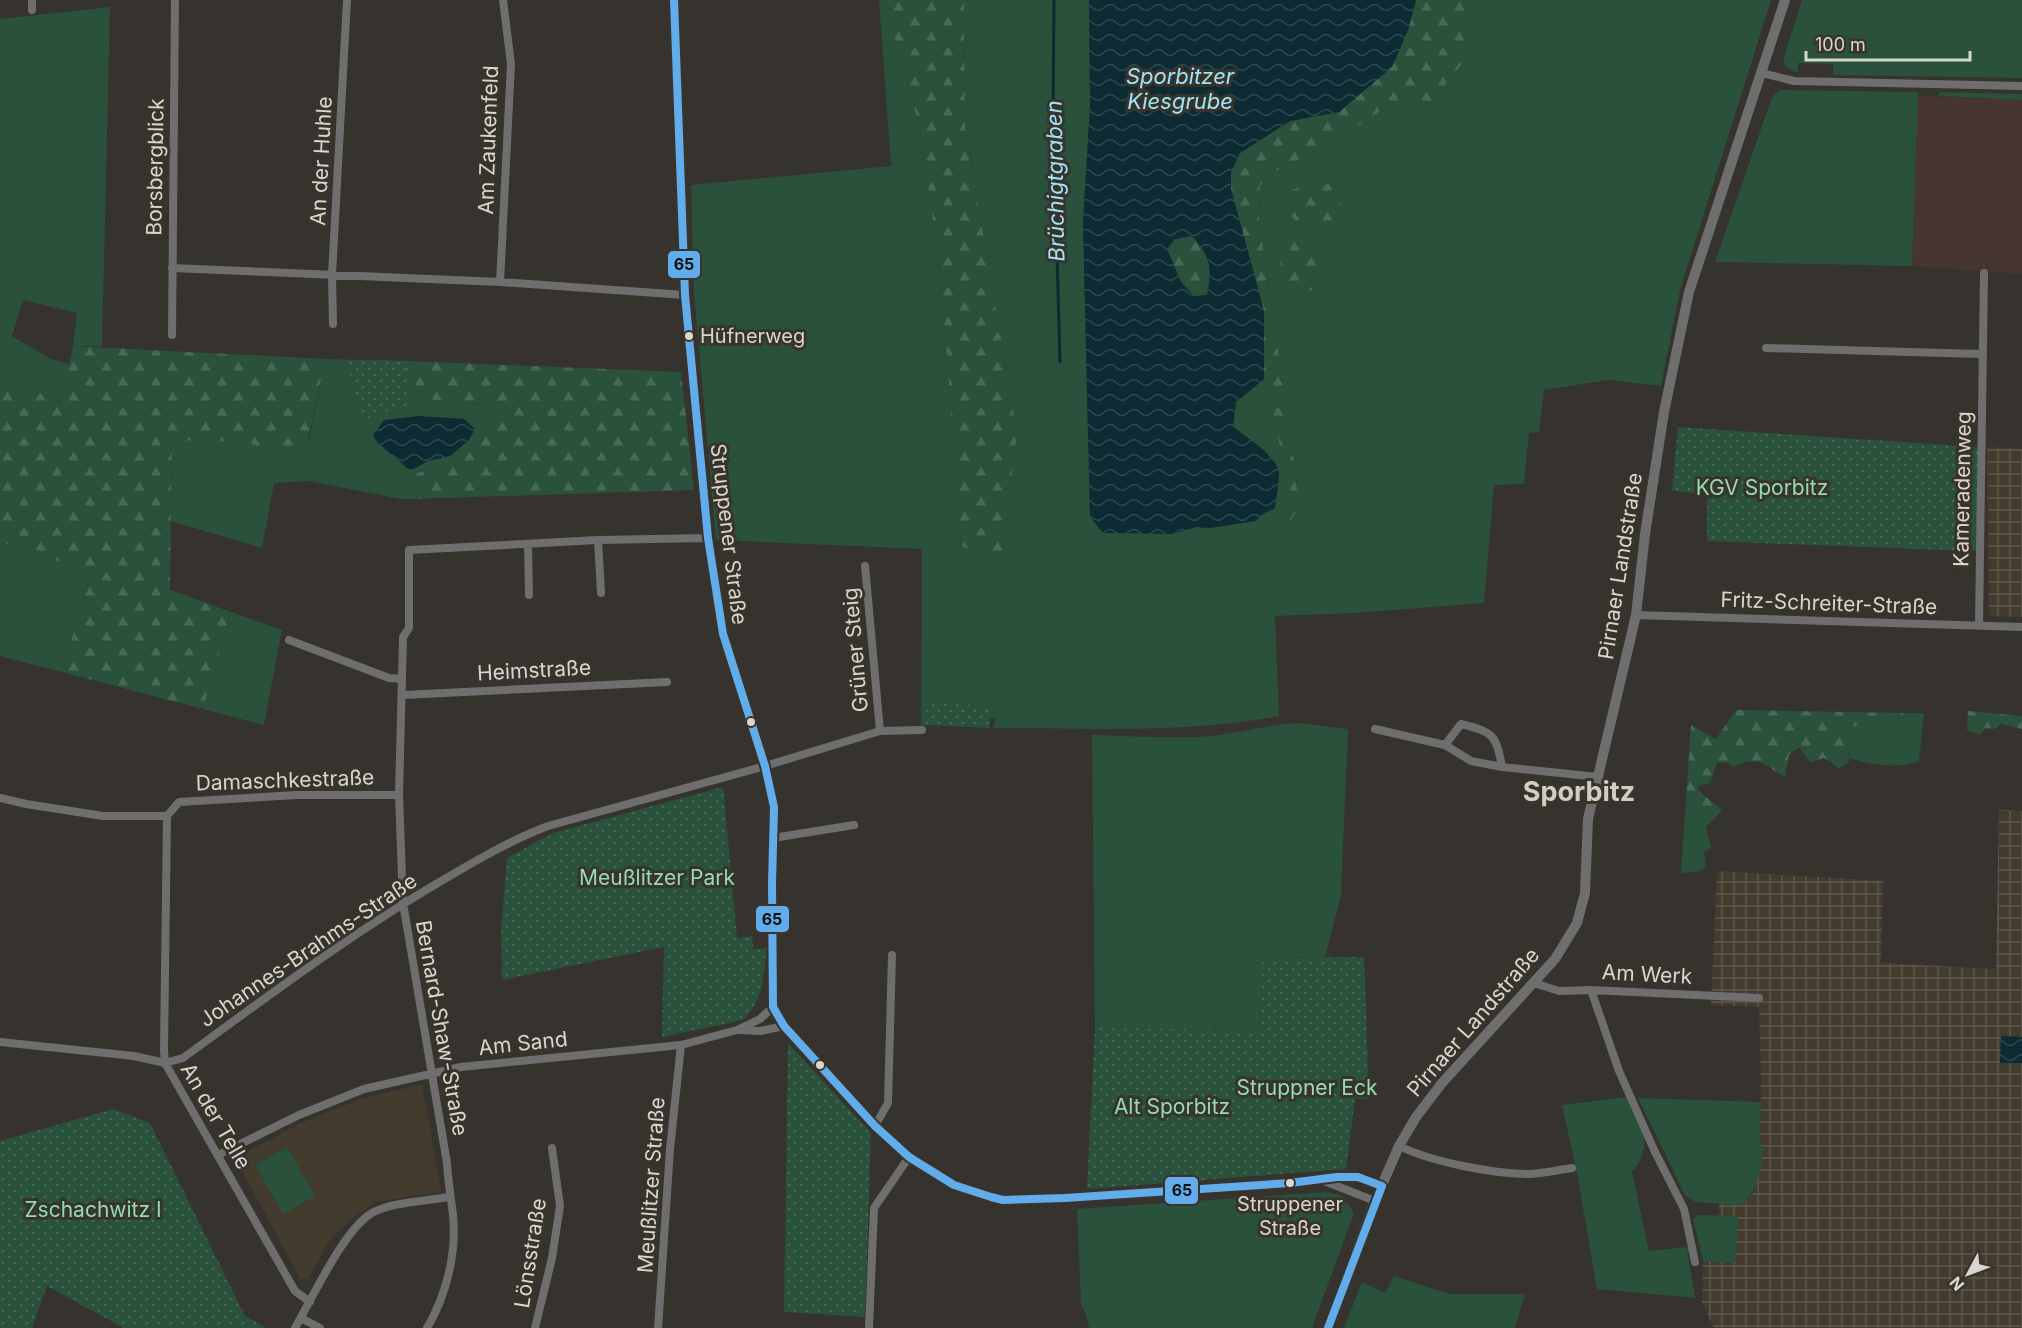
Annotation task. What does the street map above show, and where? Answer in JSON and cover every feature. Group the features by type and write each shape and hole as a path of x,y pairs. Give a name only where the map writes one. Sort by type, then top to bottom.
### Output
{"street":[{"path":"32,0 32,10"},
{"name":"Borsbergblick","path":"172,335 175,0"},
{"name":"An der Huhle","path":"333,324 332,275 347,0"},
{"name":"Am Zaukenfeld","path":"500,282 511,64 503,0"},
{"name":"Struppener Straße","path":"674,0 685,296 708,538 723,634 765,766 774,807 773,1007"},
{"name":"Pirnaer Landstraße","path":"1328,1328 1375,1201 1399,1146 1416,1116 1442,1083 1555,959 1577,922 1585,893 1588,819 1636,615 1664,412 1689,291 1785,0"},
{"path":"1762,73 1794,81 2022,86"},
{"path":"172,268 500,282 685,296"},
{"name":"Kameradenweg","path":"1979,625 1984,273"},
{"path":"1766,348 1982,354"},
{"path":"529,595 528,544 708,538"},
{"path":"598,540 601,593"},
{"name":"Bernard-Shaw-Straße","path":"427,1328 438,1309 451,1262 453,1216 449,1197 447,1163 403,903 399,795 403,637 409,628 409,550 528,544"},
{"name":"Grüner Steig","path":"865,566 880,731"},
{"name":"Fritz-Schreiter-Straße","path":"1636,615 2022,627"},
{"path":"289,640 389,678 402,679"},
{"name":"Heimstraße","path":"403,695 667,682"},
{"path":"1445,745 1461,724 1487,730 1498,745 1502,767"},
{"path":"1376,729 1445,745 1471,761 1502,767 1599,777"},
{"name":"Johannes-Brahms-Straße","path":"165,1063 183,1058 403,903 502,846 539,829 765,766 880,731 922,730"},
{"name":"Damaschkestraße","path":"167,816 179,802 296,795 399,795"},
{"path":"0,798 103,816 167,816"},
{"name":"An der Telle","path":"167,816 165,1063 295,1291 310,1302"},
{"path":"773,838 854,825"},
{"path":"876,1126 888,1103 892,956"},
{"name":"Am Werk","path":"1534,982 1559,991 1591,990 1759,998"},
{"path":"1591,990 1619,1071 1655,1152 1684,1209 1695,1262"},
{"path":"773,1007 784,1026 876,1126 909,1157 954,1185 1003,1200 1065,1198 1337,1177 1358,1177 1382,1186"},
{"name":"Am Sand","path":"218,1155 299,1115 364,1089 461,1067 681,1045 737,1030 760,1019 773,1007"},
{"name":"Am Sand","path":"737,1030 760,1031 784,1026"},
{"path":"0,1042 134,1056 165,1063"},
{"name":"Meußlitzer Straße","path":"658,1328 670,1149 681,1045"},
{"path":"1399,1146 1413,1153 1477,1168 1531,1174 1572,1168"},
{"name":"Lönsstraße","path":"535,1328 552,1258 560,1206 552,1148"},
{"path":"869,1328 874,1208 909,1157"},
{"path":"1321,1179 1375,1201"},
{"path":"295,1328 345,1240 372,1212 449,1197"},
{"path":"300,1318 320,1328"}],"shaded area":[{"path":"1917,96 2022,100 2022,274 1912,266"},
{"path":"1987,447 2022,449 2022,617 1989,616"},
{"path":"1999,810 2022,811 2022,1328 1714,1328 1702,1302 1703,1261 1718,1261 1719,1204 1738,1205 1754,1192 1764,1146 1760,1146 1759,1007 1711,1005 1717,871 1883,881 1881,963 1996,969"},
{"path":"422,1084 441,1192 375,1202 331,1238 308,1279 300,1278 235,1158 301,1123 361,1099"}],"green space":[{"path":"879,0 884,0 920,128 941,280 961,546 1017,433 965,126 964,0 1089,0 1090,106 1083,222 1090,517 1172,534 1196,527 1210,528 1261,515 1274,508 1265,450 1244,437 1233,426 1236,402 1264,379 1286,471 1285,510 1266,520 1257,521 1260,532 1287,526 1298,509 1296,475 1259,219 1260,186 1273,172 1329,145 1379,112 1431,103 1469,55 1466,40 1472,0 1771,0 1680,290 1661,386 1608,380 1544,390 1539,432 1529,433 1524,484 1494,485 1484,603 1354,613 1275,616 1279,716 1244,722 1173,728 1101,729 993,728 996,717 990,719 990,708 927,699 926,725 921,726 922,549 716,540 694,292 691,185 891,166"},
{"path":"884,0 964,0 965,126 1017,433 1002,552 979,553 961,546 941,280 920,128"},
{"path":"1416,0 1472,0 1466,40 1469,55 1431,103 1379,112 1329,145 1273,172 1260,186 1259,219 1296,475 1298,509 1287,526 1260,532 1256,521 1266,520 1285,510 1286,471 1264,379 1264,311 1231,189 1231,172 1240,153 1290,121 1339,112 1408,30"},
{"path":"1802,0 2022,0 2022,78 1833,75 1833,64 1798,63 1798,73 1784,64 1784,57"},
{"path":"110,7 102,346 73,346 77,313 23,300 12,336 49,358 70,365 63,402 0,377 0,19"},
{"path":"1780,90 1918,92 1912,266 1715,262 1772,97"},
{"path":"1939,92 2022,94 2022,100 1939,96"},
{"path":"1308,183 1330,184 1342,200 1339,209 1328,224 1302,228 1287,211 1288,192"},
{"path":"1192,236 1206,256 1209,270 1207,295 1194,297 1181,282 1167,249 1175,239"},
{"path":"1291,237 1305,239 1321,249 1326,275 1310,291 1290,291 1281,270 1282,251"},
{"path":"73,346 325,359 308,441 293,451 276,451 243,442 172,440 170,590 231,612 203,709 62,672 91,572 0,542 0,377 62,402"},
{"path":"325,359 407,361 408,397 494,406 495,426 461,458 409,476 411,499 400,499 309,481 274,483 262,548 171,521 172,439 243,442 276,451 309,441"},
{"path":"347,360 407,361 407,397 415,408 397,408 364,419"},
{"path":"407,361 681,372 694,490 411,499 409,476 461,458 495,426 493,406 407,397"},
{"name":"KGV Sporbitz","path":"1678,427 1979,447 1977,551 1707,541 1707,494 1672,491"},
{"path":"0,542 91,572 62,672 0,656"},
{"path":"231,612 282,630 264,725 203,709"},
{"path":"927,699 990,708 990,728 926,725"},
{"path":"1736,710 1904,713 1897,720 1846,728 1849,762 1839,768 1824,758 1810,762 1799,747 1789,755 1785,777 1760,762 1748,761 1733,767 1728,763 1717,762 1710,783 1698,786 1698,790 1722,810 1706,827 1697,827 1699,814 1686,798 1691,725 1716,739"},
{"path":"1968,711 2022,716 2022,729 2001,724 1995,729 1985,728 1980,735 1967,730"},
{"path":"1904,713 1924,713 1919,761 1894,766 1849,758 1846,728 1897,720"},
{"path":"1299,723 1348,729 1341,895 1325,957 1263,958 1260,1030 1095,1028 1092,735 1199,737"},
{"name":"Meußlitzer Park","path":"723,787 737,938 752,936 753,949 767,948 759,995 743,1020 662,1037 664,947 502,980 501,931 507,858 553,833"},
{"path":"1686,798 1699,814 1697,827 1706,827 1711,848 1704,852 1706,868 1696,872 1681,873"},
{"name":"Alt Sporbitz","path":"1364,957 1369,1099 1355,1099 1346,1169 1087,1189 1095,1028 1260,1030 1263,958"},
{"path":"788,1043 871,1133 865,1317 784,1312"},
{"path":"1626,1097 1643,1134 1643,1152 1632,1172 1649,1251 1687,1247 1695,1298 1597,1289 1578,1179 1562,1105"},
{"path":"1638,1098 1761,1102 1760,1146 1764,1146 1757,1182 1748,1198 1742,1203 1733,1205 1696,1202 1685,1195"},
{"name":"Zschachwitz I","path":"113,1109 150,1123 245,1316 266,1328 124,1328 47,1286 32,1328 0,1328 0,1141"},
{"path":"287,1147 315,1196 283,1214 255,1165"},
{"path":"1328,1192 1342,1196 1354,1213 1312,1328 1089,1328 1081,1305 1077,1209"},
{"path":"1697,1215 1738,1216 1736,1263 1703,1261 1693,1219"},
{"path":"1394,1276 1449,1294 1525,1294 1515,1328 1344,1328 1362,1282 1385,1293"}],"water":[{"name":"Sporbitzer Kiesgrube","path":"1089,0 1416,0 1408,30 1392,67 1339,112 1290,121 1240,153 1231,172 1231,189 1264,311 1264,379 1236,402 1233,426 1273,460 1279,474 1275,508 1261,515 1256,521 1210,528 1196,527 1172,534 1103,533 1090,517 1083,222 1090,106","holes":["1192,236 1206,256 1210,278 1207,295 1194,296 1181,282 1167,249 1175,239"]},
{"path":"419,416 464,419 475,429 469,440 450,456 428,461 412,470 377,442 373,435 384,420"},
{"path":"2001,1036 2022,1037 2022,1063 2000,1063"}],"waterway":[{"name":"Brüchigtgraben","path":"1054,0 1053,114 1060,362"}],"transit line":[{"name":"65","path":"674,0 685,295 708,538 723,634 765,766 774,807 773,1007 784,1026 875,1126 909,1157 954,1185 991,1197 1003,1200 1065,1198 1290,1183 1337,1177 1358,1177 1382,1186 1328,1328"}],"place":[{"name":"Hüfnerweg","path":"689,336"},
{"name":"Struppener Straße","path":"1290,1183"}],"district":[{"name":"Sporbitz","path":"1579,791"}],"park label":[{"name":"Struppner Eck","path":"1307,1087"}]}
